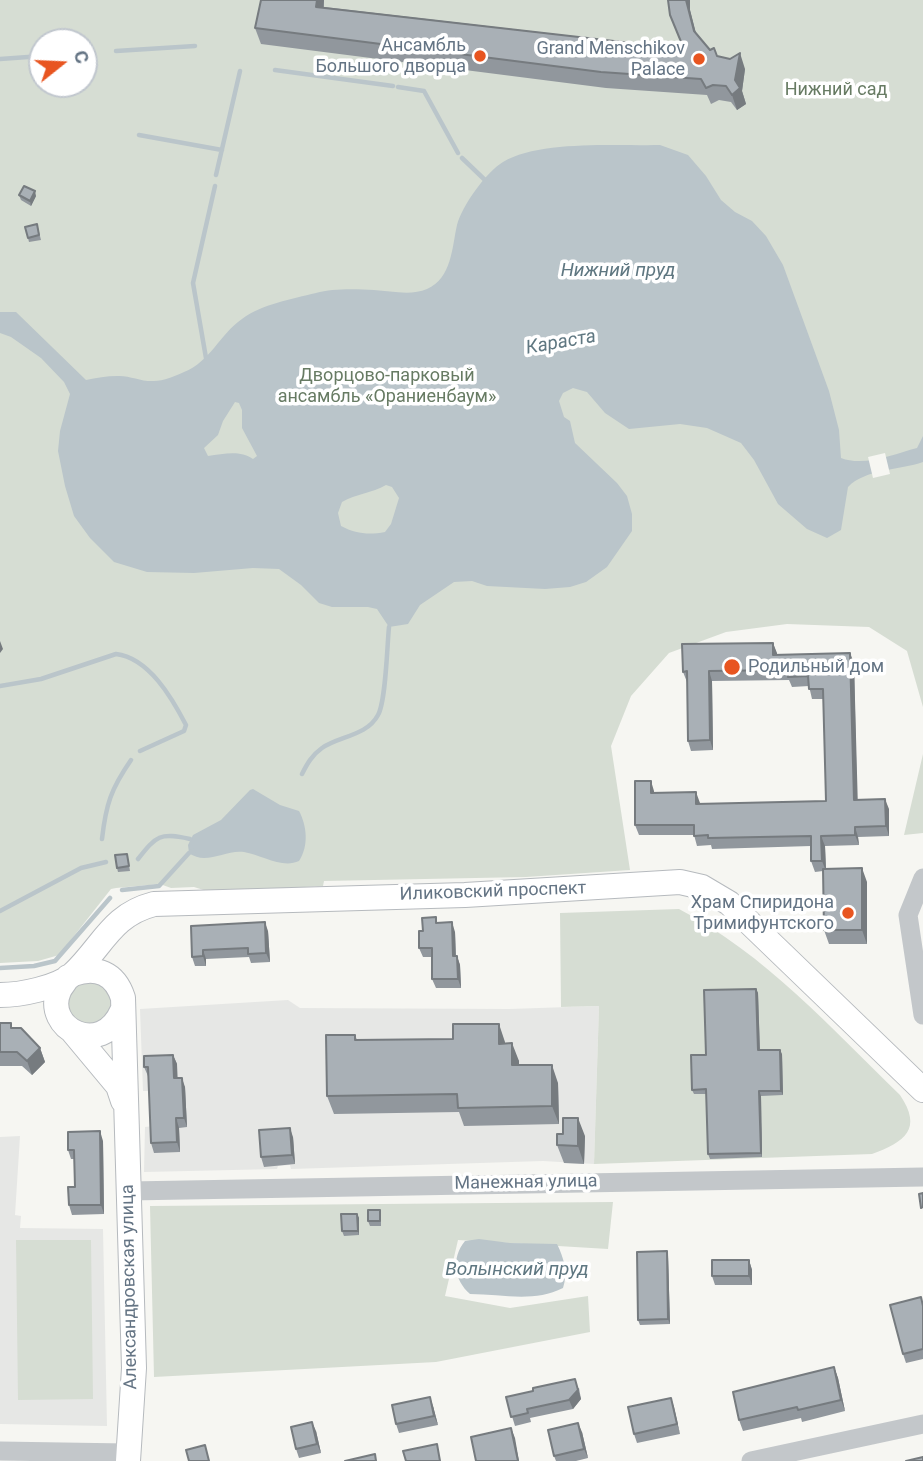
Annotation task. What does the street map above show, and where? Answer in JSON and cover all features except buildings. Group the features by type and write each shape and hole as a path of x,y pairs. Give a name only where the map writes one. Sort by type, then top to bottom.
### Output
{"main road":[{"name":"Иликовский проспект","path":"8,995 47,986 71,975 124,916 138,908 154,904 465,895 680,883 702,887 729,903 923,1090"},
{"path":"85,970 103,972 111,976 120,987 123,1004 118,1021 110,1029 87,1036 72,1031 60,1018 57,1006 58,991 71,975 85,970"},
{"name":"Иликовский проспект","path":"8,995 43,1002 72,1031"},
{"name":"Александровская улица","path":"123,1004 134,1368 127,1457"},
{"name":"Александровская улица","path":"72,1031 118,1086 127,1112"}],"street":[{"path":"923,878 908,915 923,1014"},
{"name":"Манежная улица","path":"129,1191 923,1177"},
{"path":"751,1461 923,1423"},
{"path":"0,1451 127,1457"}],"shaded area":[{"path":"288,1000 300,1008 509,1009 599,1006 594,1164 543,1161 291,1169 290,1165 278,1166 277,1169 144,1172 145,1127 153,1126 152,1091 143,1091 140,1009"},
{"path":"20,1136 15,1215 21,1216 20,1228 103,1229 107,1426 0,1424 0,1137"}],"green space":[{"name":"Дворцово-парковый ансамбль «Ораниенбаум»","path":"0,0 923,0 923,707 907,651 869,627 787,624 726,632 669,653 631,696 611,746 630,870 526,877 324,881 323,886 210,892 194,887 171,888 160,884 116,888 111,889 59,955 38,961 0,963"},
{"path":"923,754 923,833 904,835"},
{"path":"679,909 710,927 769,970 900,1095 910,1117 907,1133 901,1139 872,1154 594,1164 599,1006 561,1007 560,913"},
{"path":"82,979 109,986 113,1014 89,1028 67,1011 68,992"},
{"path":"613,1202 608,1249 458,1240 445,1296 510,1308 588,1296 590,1332 436,1362 154,1377 150,1206"},
{"path":"16,1240 91,1240 93,1399 18,1400"}],"water":[{"name":"Нижний пруд","path":"660,145 688,155 721,200 752,221 766,236 783,265 829,391 839,430 841,458 859,461 889,456 917,448 923,436 923,462 873,473 848,487 841,530 827,538 807,529 778,504 754,460 741,443 707,428 680,424 629,429 605,413 587,392 573,388 563,393 559,401 564,417 570,421 575,443 627,496 632,514 632,531 607,567 586,582 570,587 545,589 487,586 472,581 454,582 420,605 408,624 389,627 377,609 332,607 319,603 279,569 147,572 114,562 90,538 74,516 58,451 60,431 70,394 64,382 41,358 11,337 0,333 0,312 16,312 86,380 126,376 158,381 177,375 201,362 234,325 268,306 330,290 360,289 408,293 427,289 435,284 450,261 457,225 464,209 482,181 503,162 518,155 557,147","holes":["235,402 239,403 242,410 242,428 257,456 253,459 237,454 208,456 204,448 218,435","386,485 392,487 399,498 391,524 385,532 363,533 341,526 338,513 342,502"]},
{"path":"253,789 280,805 299,811 306,836 299,861 279,862 244,852 209,858 196,857 189,853 188,845 193,835 221,820"},
{"name":"Волынский пруд","path":"479,1239 557,1244 564,1266 563,1288 552,1293 517,1297 470,1294 458,1276 456,1262 465,1241"}],"pier":[{"path":"885,453 890,474 873,478 868,457"}],"waterway":[{"path":"116,51 195,46"},
{"path":"0,59 28,57"},
{"path":"275,70 393,86"},
{"path":"216,175 240,71"},
{"path":"398,87 424,91 458,153"},
{"path":"139,135 222,150"},
{"path":"462,158 485,180"},
{"path":"206,358 193,283 215,186"},
{"path":"302,774 318,751 367,727 378,715 384,686 389,627"},
{"path":"0,686 41,679 116,654 128,657 139,663 158,681 186,725 184,731 140,751"},
{"path":"102,839 110,797 131,760"},
{"path":"138,859 154,841 165,836 190,839"},
{"path":"122,890 159,886 189,853 194,851"},
{"path":"0,911 81,868 106,862"},
{"path":"0,968 34,966 55,961 110,898"}],"place":[{"name":"Ансамбль Большого дворца","path":"480,56"},
{"name":"Grand Menschikov Palace","path":"699,59"},
{"name":"Родильный дом","path":"732,667"},
{"name":"Храм Спиридона Тримифунтского","path":"848,913"}],"park label":[{"name":"Нижний сад","path":"836,90"}],"water label":[{"name":"Караста","path":"561,343"}]}
